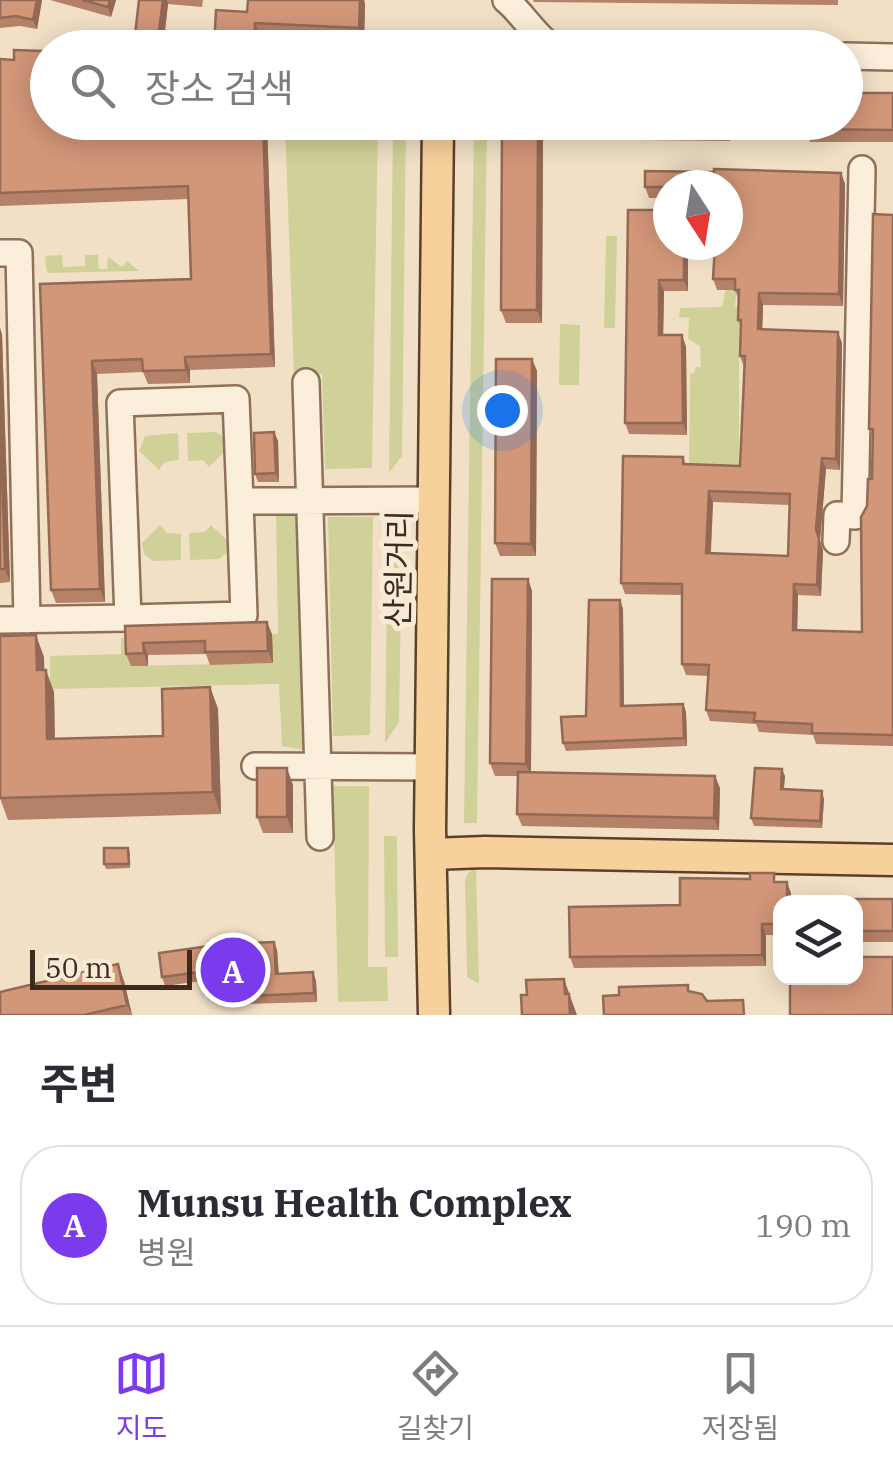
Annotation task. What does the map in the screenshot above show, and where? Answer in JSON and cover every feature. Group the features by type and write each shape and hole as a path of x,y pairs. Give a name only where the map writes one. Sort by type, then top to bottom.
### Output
{"main road":[{"name":"산원거리","path":"434,1015 431,768 438,140"},
{"path":"431,854 893,860"}],"street":[{"path":"506,0 533,30"},
{"path":"863,56 893,57"},
{"path":"836,542 836,515 856,516 862,169"},
{"path":"0,253 19,252 27,620"},
{"path":"306,382 320,837"},
{"path":"0,620 128,618 244,615 236,399 120,403 128,618"},
{"path":"240,500 434,500"},
{"path":"255,766 431,768"}],"green space":[{"path":"286,140 378,140 372,468 325,469 322,374 294,375"},
{"path":"393,140 406,140 402,456 389,473"},
{"path":"474,140 487,140 477,823 464,823"},
{"path":"606,236 617,236 615,328 604,328"},
{"path":"62,255 63,267 85,266 85,255 98,255 99,269 107,269 108,257 122,267 127,261 139,271 47,273 45,256"},
{"path":"727,283 737,284 735,306 739,307 739,473 689,472 690,374 695,367 701,367 700,346 688,339 689,318 679,317 680,308 722,307"},
{"path":"560,324 580,325 579,385 559,385"},
{"path":"216,432 226,438 228,448 209,467 203,460 188,461 187,433"},
{"path":"178,433 179,460 165,462 159,470 139,451 145,436"},
{"path":"276,512 303,513 309,748 282,746 279,684 50,689 50,656 121,654 121,638 130,638 131,666 272,663 272,634 278,634"},
{"path":"388,513 402,535 399,722 385,743"},
{"path":"328,517 373,517 370,735 333,736"},
{"path":"160,525 167,533 181,534 181,560 153,561 144,554 142,543"},
{"path":"211,525 230,543 228,552 219,559 190,560 189,533 205,532"},
{"path":"333,786 369,786 368,967 387,967 388,1001 338,1002"},
{"path":"384,836 397,836 398,957 385,957"},
{"path":"476,867 479,984 467,977 465,881"}],"building":[{"path":"0,0 37,0 33,20 0,18"},
{"path":"82,0 110,0 108,7"},
{"path":"139,0 163,0 159,30 136,30"},
{"path":"248,0 360,0 359,28 255,23 255,30 215,30 216,10 247,12"},
{"path":"14,50 30,51 30,140 264,140 271,354 185,357 186,370 143,371 142,359 92,361 100,589 51,590 40,284 191,279 188,186 0,193 0,59 14,60"},
{"path":"863,93 893,93 893,130 863,130"},
{"path":"502,140 538,140 537,310 501,310"},
{"path":"714,169 841,173 839,294 759,293 758,329 838,332 836,459 822,458 816,529 817,585 794,584 793,630 862,632 861,517 867,506 868,479 872,479 873,429 869,429 873,214 893,215 893,735 812,733 812,724 754,721 755,713 706,710 709,665 682,664 682,584 621,583 623,456 683,457 683,464 740,466 745,356 740,356 739,290 735,290 735,279 713,279 714,260 743,260 743,170","holes":["709,491 790,494 788,556 706,553"]},
{"path":"645,171 653,171 653,187 645,187"},
{"path":"628,210 653,210 653,260 684,260 684,280 659,280 659,335 682,335 683,423 625,423"},
{"path":"496,359 532,359 531,544 495,543"},
{"path":"0,402 5,569 0,569"},
{"path":"274,432 276,473 255,474 254,433"},
{"path":"492,579 528,579 526,764 490,763"},
{"path":"589,600 620,600 621,706 683,704 684,738 563,743 561,717 586,716"},
{"path":"267,622 268,651 205,652 205,641 143,643 144,653 126,654 125,626"},
{"path":"36,635 37,670 46,670 47,739 163,736 162,689 210,687 213,792 0,798 0,636"},
{"path":"257,768 287,768 287,817 257,817"},
{"path":"755,768 782,769 781,789 822,791 820,821 751,818"},
{"path":"518,772 715,776 714,818 517,814"},
{"path":"104,848 128,848 129,864 104,864"},
{"path":"750,873 774,873 774,882 787,882 787,895 773,895 773,924 762,924 762,955 570,957 569,907 680,905 680,878 750,879"},
{"path":"863,899 893,899 893,931 863,931"},
{"path":"274,942 276,974 313,972 314,993 246,996 245,966 162,977 159,953"},
{"path":"863,957 893,957 893,1015 790,1015 790,985 863,985"},
{"path":"118,964 127,1005 84,1015 0,1015 0,992"},
{"path":"564,979 570,1015 522,1015 521,995 527,995 526,980"},
{"path":"688,985 688,991 702,994 707,1001 743,1000 744,1015 604,1015 603,996 619,995 619,987"}],"place":[{"name":"Munsu Health Complex","path":"233,970"}]}
